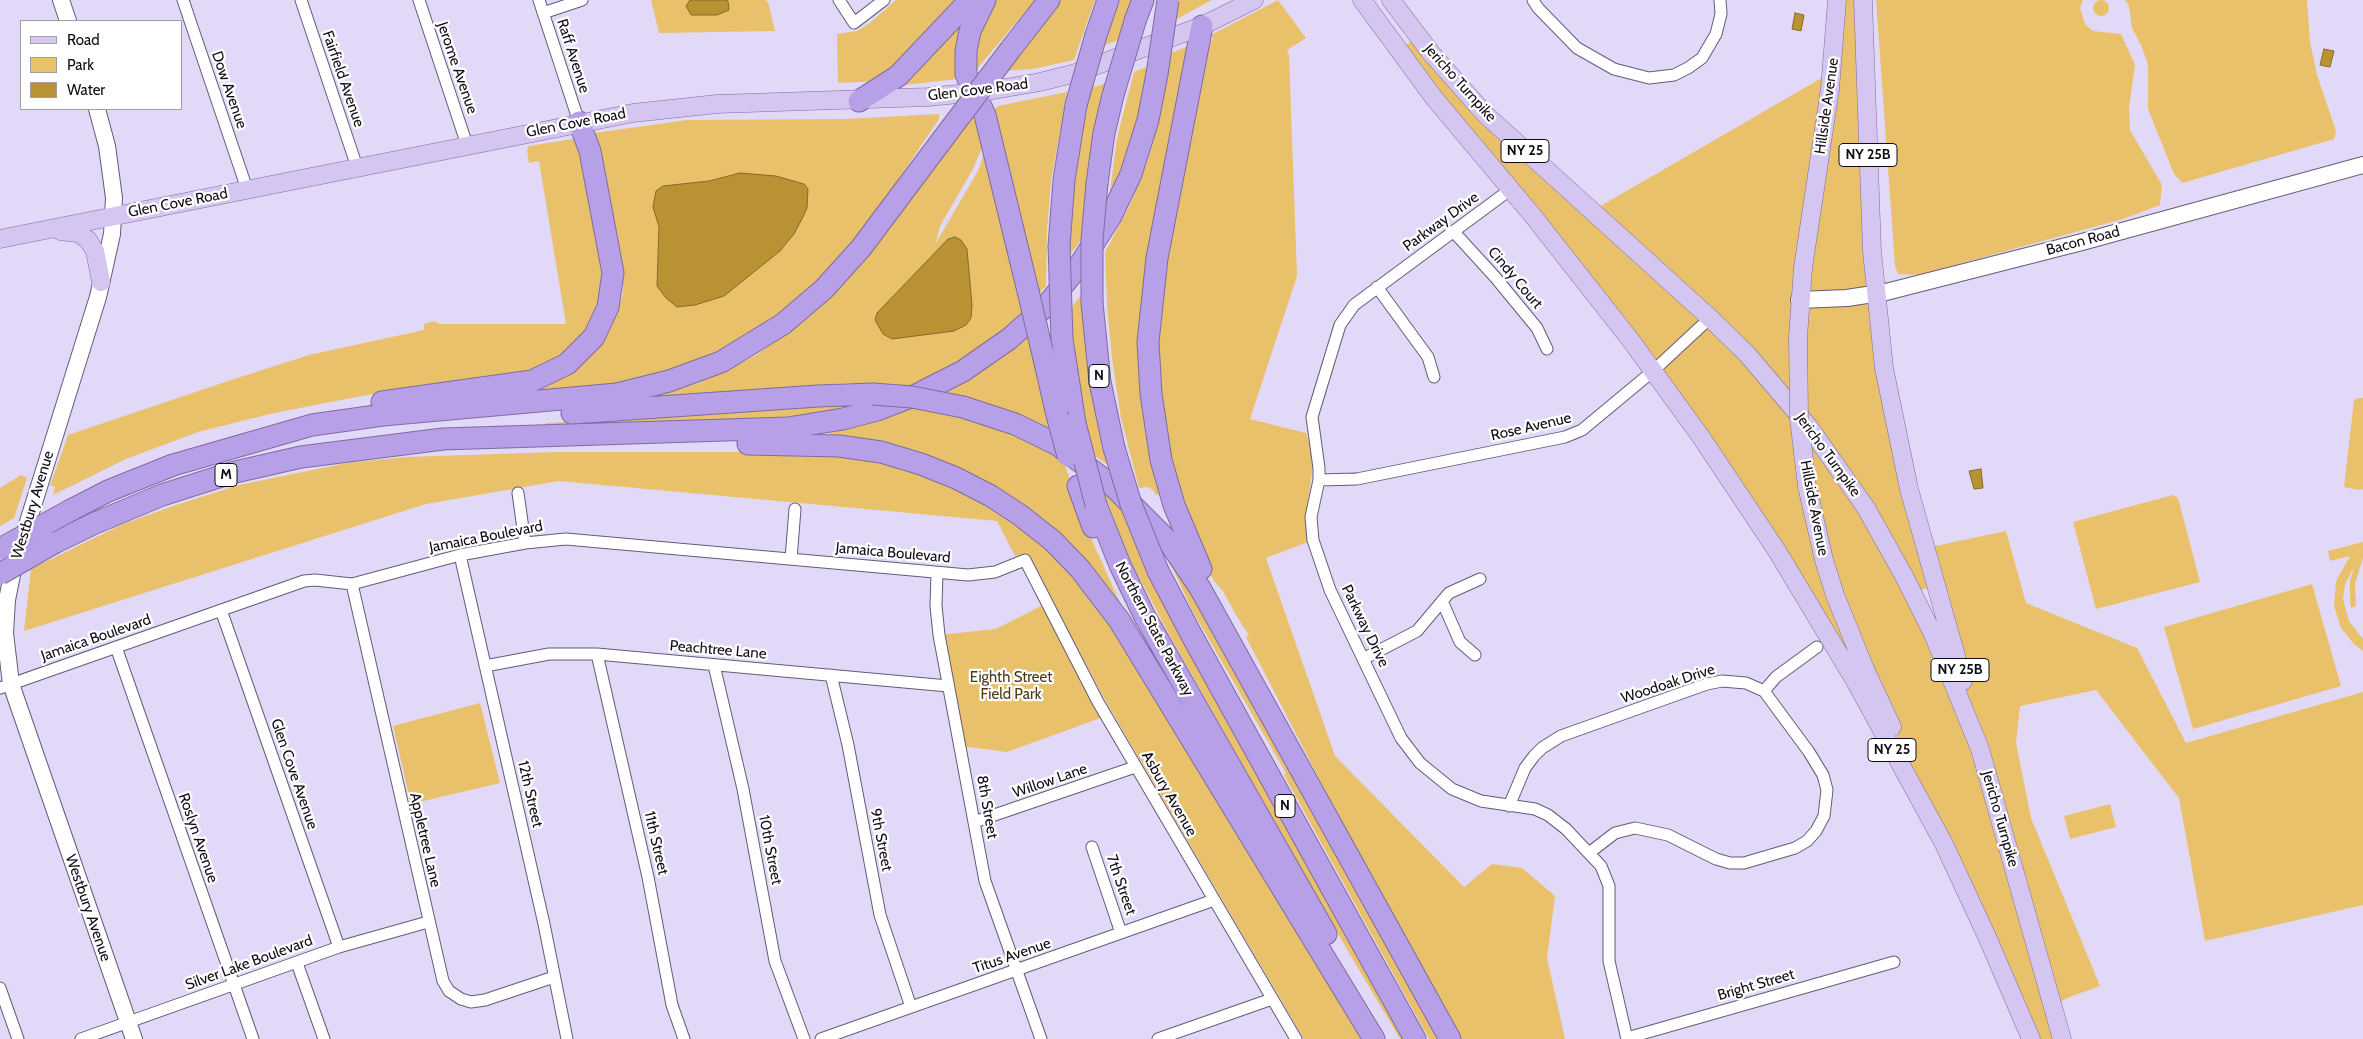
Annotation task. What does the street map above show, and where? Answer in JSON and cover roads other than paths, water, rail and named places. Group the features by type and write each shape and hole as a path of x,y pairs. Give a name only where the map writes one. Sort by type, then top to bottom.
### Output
{"highway":[{"path":"859,101 898,76 970,0"},
{"path":"985,0 974,21 966,51 966,74 985,115 1042,350 1066,419 1078,486 1092,525 1128,583"},
{"path":"260,439 312,425 366,417 617,394 669,381 721,362 783,324 824,289 861,248 1049,0"},
{"name":"Northern State Parkway","path":"1108,0 1076,105 1064,180 1059,246 1066,419 1096,505 1128,583 1161,647 1387,1039"},
{"path":"408,444 443,440 735,431 806,426 877,410 938,386 979,361 1028,322 1057,294 1089,252 1118,203 1137,157 1148,120 1168,0"},
{"name":"Northern State Parkway","path":"1140,9 1113,95 1104,133 1092,240 1092,303 1100,382 1114,448 1131,504 1158,571 1190,634 1414,1039"},
{"path":"1202,26 1154,273 1148,342 1151,394 1162,460 1180,522 1209,586 1263,684 1285,742"},
{"path":"191,460 262,427 364,405 523,383 550,374 575,358 589,343 602,323 610,299 613,281 610,248 590,151 579,122"},
{"path":"260,439 382,426 818,396 874,394 912,397 963,407 1015,424 1058,445 1114,487 1158,530 1180,556 1200,588 1450,1039"},
{"name":"M","path":"0,549 108,491 191,460 260,439"},
{"path":"408,444 444,448 782,444 839,446 881,452 921,464 956,478 991,496 1020,515 1053,542 1080,568 1108,603 1374,1039"},
{"name":"M","path":"0,574 54,543 128,508 231,473 337,451 408,444"}],"main road":[{"path":"61,0 68,20"},
{"name":"Glen Cove Road","path":"1153,44 1228,0"},
{"name":"Glen Cove Road","path":"0,239 579,122 687,106 859,101 974,93 1054,79 1098,65 1202,26 1254,0"},
{"name":"Jericho Turnpike","path":"1362,0 1434,98 1511,189 1610,314 1653,371 1742,497 1799,586 1854,679 1944,844 2031,1039"},
{"name":"Jericho Turnpike","path":"1391,0 1436,59 1485,114 1710,318 1747,354 1790,404 1827,452 1866,508 1898,564 1929,626 1980,749 2062,1039"},
{"name":"Hillside Avenue","path":"1838,0 1830,89 1799,300 1799,418 1807,486 1824,560 1835,595 1865,669 1944,844"},
{"name":"Hillside Avenue","path":"1863,0 1870,206 1876,294 1884,368 1909,489 1959,666 1980,749"},
{"name":"Westbury Avenue","path":"97,110 107,146 114,216 101,282 10,584 5,633 6,686 134,1039"},
{"name":"Bacon Road","path":"1799,300 1876,294 2082,242 2363,165"},
{"path":"49,230 78,233 88,240 96,251 101,282"}],"street":[{"name":"Dow Avenue","path":"183,0 247,189"},
{"name":"Fairfield Avenue","path":"301,0 357,167"},
{"name":"Jerome Avenue","path":"419,0 467,145"},
{"name":"Raff Avenue","path":"539,0 579,122"},
{"path":"543,13 582,0"},
{"path":"839,0 854,23 884,0"},
{"path":"1533,0 1538,8 1577,48 1614,70 1649,78 1674,75 1702,58 1716,34 1721,14 1720,0"},
{"name":"Parkway Drive","path":"1511,189 1354,305 1340,326 1316,399 1312,428 1319,480 1311,517 1314,540 1330,590 1401,738 1420,763 1452,789 1481,801 1535,809 1548,815 1601,866 1610,886 1609,961 1627,1038"},
{"name":"Cindy Court","path":"1453,231 1537,328 1548,349"},
{"path":"1377,287 1428,356 1434,377"},
{"name":"Rose Avenue","path":"1319,480 1357,479 1565,437 1589,425 1653,371 1710,318"},
{"path":"518,493 525,542"},
{"path":"791,559 795,509"},
{"name":"Jamaica Boulevard","path":"6,686 310,580 352,584 460,556 525,542 566,539 980,575 1003,570 1025,560"},
{"name":"12th Street","path":"460,556 544,924 567,1039"},
{"name":"Asbury Avenue","path":"1025,560 1098,702 1296,1039"},
{"name":"8th Street","path":"937,572 937,619 985,881 1041,1039"},
{"path":"1364,659 1417,631 1449,593 1480,578"},
{"name":"Appletree Lane","path":"352,584 442,981 449,991 470,1002 485,1000 554,977"},
{"path":"1442,600 1460,642 1475,655"},
{"name":"Glen Cove Avenue","path":"221,610 339,947"},
{"name":"Roslyn Avenue","path":"116,647 253,1039"},
{"path":"1589,853 1615,833 1635,828 1668,835 1716,859 1730,863 1744,863 1795,848 1807,841 1824,816 1827,803 1825,782 1809,752 1764,691 1776,677 1817,647"},
{"name":"Peachtree Lane","path":"485,666 549,654 597,654 948,686"},
{"name":"11th Street","path":"597,654 648,876 672,1005 684,1039"},
{"name":"10th Street","path":"714,664 743,788 775,961 804,1039"},
{"name":"9th Street","path":"831,675 850,755 880,915 911,1007"},
{"name":"Woodoak Drive","path":"1509,806 1525,768 1542,748 1561,736 1707,684 1733,681 1764,691"},
{"name":"Willow Lane","path":"974,822 1136,767"},
{"name":"7th Street","path":"1092,847 1121,933"},
{"name":"Titus Avenue","path":"821,1039 1214,900"},
{"name":"Silver Lake Boulevard","path":"81,1039 339,947 428,922"},
{"name":"Bright Street","path":"1627,1038 1894,962"},
{"path":"297,963 324,1039"},
{"path":"0,988 18,1039"},
{"path":"1158,1039 1272,999"}],"water":[{"path":"690,0 726,0 728,1 729,10 717,15 691,15 686,6"},
{"path":"1795,13 1804,15 1801,31 1792,29"},
{"path":"2324,49 2334,51 2330,67 2320,65"},
{"path":"740,173 776,176 804,184 808,189 807,208 803,217 794,234 780,251 724,296 695,305 677,307 666,298 657,286 659,227 653,207 656,191 663,186 709,181"},
{"path":"955,237 961,240 967,249 972,305 971,318 966,325 954,331 892,339 883,334 875,320 877,313 948,239"},
{"path":"1981,469 1983,488 1974,489 1969,471"}],"park label":[{"name":"Eighth Street Field Park","path":"1011,686"}]}
